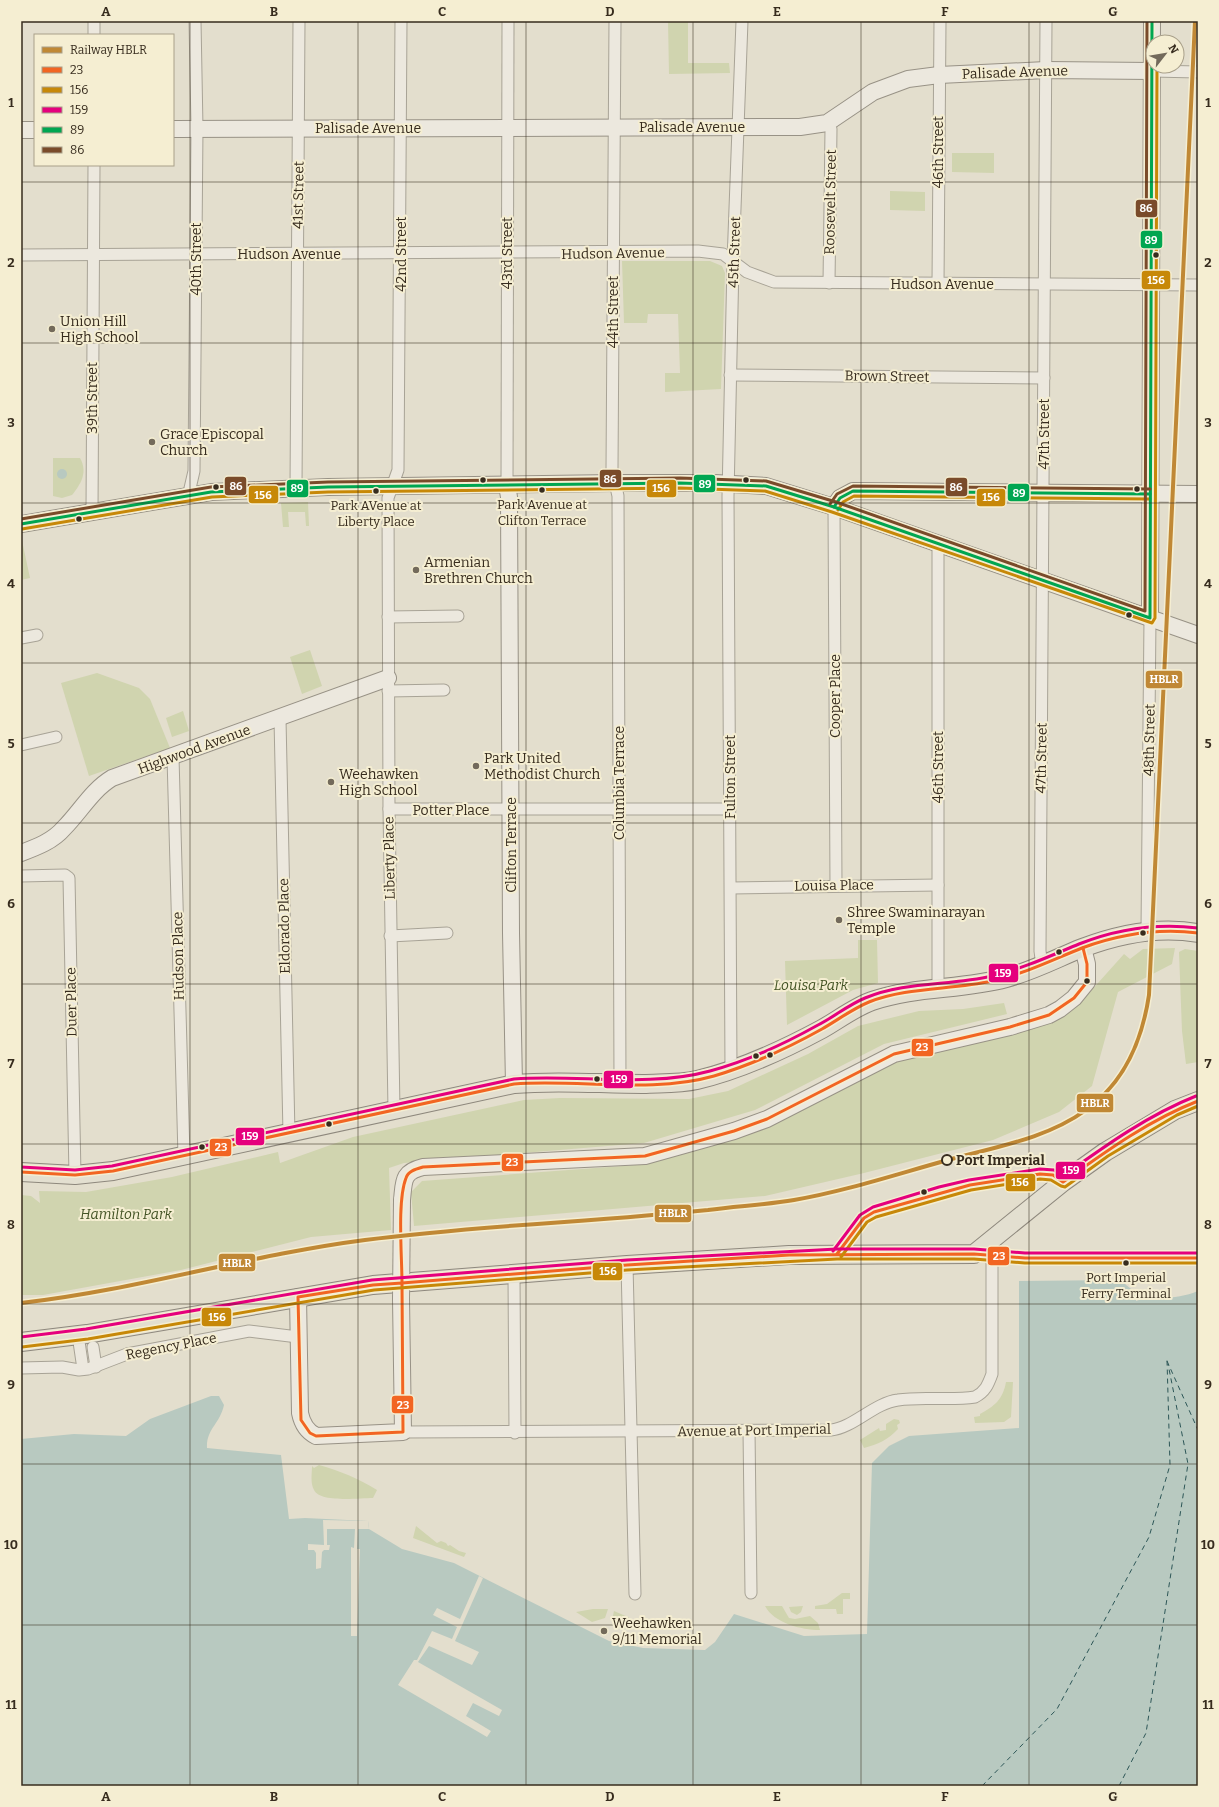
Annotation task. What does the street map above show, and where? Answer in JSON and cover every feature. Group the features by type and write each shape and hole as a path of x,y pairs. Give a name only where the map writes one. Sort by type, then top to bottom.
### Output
{"main road":[{"path":"21,1172 75,1175 113,1171 514,1084 540,1082 664,1084 694,1081 731,1071 820,1030 870,1001 902,992 938,990 969,986 1006,978 1042,966 1083,948 1147,930 1198,933"},
{"path":"21,1342 78,1335 373,1285 627,1265 790,1255 974,1254 992,1248 1063,1182 1105,1152 1175,1110 1198,1101"}],"street":[{"path":"94,21 94,34"},
{"name":"40th Street","path":"188,497 194,471 197,128 195,21"},
{"name":"41st Street","path":"296,488 299,21"},
{"name":"42nd Street","path":"394,486 398,470 401,254 401,21"},
{"name":"43rd Street","path":"507,485 508,21"},
{"name":"44th Street","path":"615,21 612,469 615,483"},
{"name":"45th Street","path":"728,484 733,262 742,21"},
{"name":"46th Street","path":"938,284 940,21"},
{"name":"47th Street","path":"1042,966 1040,951 1046,21"},
{"name":"48th Street","path":"1152,21 1152,34"},
{"name":"Palisade Avenue","path":"174,129 800,127 827,123 873,92 890,84 908,79 939,75 1046,70 1145,71"},
{"name":"Palisade Avenue","path":"1185,72 1198,72"},
{"name":"48th Street","path":"1147,930 1152,74"},
{"name":"Roosevelt Street","path":"827,123 831,129 829,283"},
{"path":"21,130 34,130"},
{"name":"39th Street","path":"92,512 94,166"},
{"name":"Hudson Avenue","path":"21,255 613,253 698,251 723,254 747,272 774,282 1198,285"},
{"name":"Brown Street","path":"730,375 1044,378"},
{"path":"21,524 211,492 296,488 615,483 728,484 766,486 834,507 938,545 1198,635"},
{"name":"Columbia Terrace","path":"615,483 618,496 620,1084"},
{"name":"Fulton Street","path":"728,484 731,1071"},
{"name":"Clifton Terrace","path":"507,485 509,497 512,810 511,948 514,1084"},
{"name":"Liberty Place","path":"394,486 388,498 390,936 394,1110"},
{"path":"834,507 840,498 853,491 1198,494"},
{"name":"Cooper Place","path":"834,507 836,885"},
{"name":"46th Street","path":"938,545 938,990"},
{"path":"388,618 458,616"},
{"path":"21,638 37,635"},
{"path":"388,685 444,690"},
{"name":"Highwood Avenue","path":"21,852 41,845 63,829 102,784 112,778 280,719 388,685"},
{"name":"Eldorado Place","path":"280,719 289,1134"},
{"path":"21,745 56,737"},
{"name":"Hudson Place","path":"173,757 184,1156"},
{"name":"Potter Place","path":"389,810 730,809"},
{"name":"Duer Place","path":"21,876 65,875 69,878 75,1175"},
{"name":"Louisa Place","path":"730,888 836,885 938,885"},
{"path":"390,936 447,933"},
{"path":"298,1297 300,1413 305,1427 316,1436 403,1432 401,1299 402,1200 406,1177 413,1170 423,1167 645,1156 734,1131 767,1119 894,1054 1010,1027 1049,1015 1060,1009 1074,998 1087,982 1087,964 1083,948"},
{"path":"992,1248 1025,1258 1198,1258"},
{"name":"Avenue at Port Imperial","path":"403,1432 515,1433 835,1430 884,1404 897,1400 968,1398 980,1394 987,1386 992,1374 992,1248"},
{"path":"627,1265 635,1594"},
{"path":"514,1275 515,1433"},
{"name":"Regency Place","path":"21,1368 62,1367 83,1370 96,1367 127,1354 250,1331 298,1337"},
{"path":"78,1335 83,1370"},
{"path":"93,1347 96,1367"},
{"path":"749,1430 751,1592"}],"green space":[{"path":"668,21 688,21 688,63 729,63 730,73 669,74"},
{"path":"952,153 994,153 994,173 952,172"},
{"path":"890,191 925,192 925,211 890,210"},
{"path":"622,261 710,261 722,266 725,273 721,389 665,392 665,373 680,373 678,314 648,314 647,323 624,323"},
{"path":"53,458 80,458 83,468 82,478 72,495 62,498 53,496"},
{"path":"308,502 309,526 306,526 305,512 288,512 289,527 283,527 281,503"},
{"path":"21,536 30,578 21,580"},
{"path":"310,650 322,686 302,694 290,657"},
{"path":"97,673 139,688 150,699 170,748 89,776 61,683"},
{"path":"183,711 189,731 172,737 166,718"},
{"name":"Louisa Park","path":"858,940 877,940 878,983 853,990 787,1025 785,961 858,958"},
{"path":"1175,948 1172,964 1118,992 1092,1086 1059,1112 993,1140 864,1173 765,1196 414,1226 411,1192 422,1181 636,1165 679,1153 883,1065 1080,1003 1124,954 1130,959 1143,949"},
{"path":"1185,949 1198,951 1198,1062 1186,1064 1182,1031 1179,952"},
{"name":"Hamilton Park","path":"1004,1003 1007,1014 884,1044 755,1110 644,1143 404,1163 389,1168 391,1230 311,1237 181,1270 43,1295 21,1295 21,1195 31,1196 40,1203 39,1191 86,1192 172,1177 278,1152 280,1163 353,1137 524,1100 560,1098 689,1099 728,1091 808,1054 858,1026 919,1011 963,1009"},
{"path":"1006,1382 1013,1382 1011,1417 1004,1422 975,1423 974,1417 980,1416 980,1414 998,1401 1003,1393"},
{"path":"894,1419 899,1420 900,1423 897,1425 898,1429 894,1433 874,1445 864,1448 860,1440 879,1428 880,1431 886,1430 886,1424"},
{"path":"319,1465 349,1475 377,1490 373,1498 340,1499 324,1497 318,1494 313,1487 312,1466 314,1468"},
{"path":"416,1526 437,1543 441,1541 446,1543 448,1546 450,1545 459,1551 466,1553 464,1557 413,1538"},
{"path":"842,1593 850,1593 850,1599 843,1599 843,1614 837,1614 836,1609 815,1609 815,1606 827,1604"},
{"path":"765,1606 782,1606 789,1618 795,1619 810,1616 818,1623 820,1630 805,1629 781,1621 769,1612"},
{"path":"803,1606 801,1612 797,1615 791,1612 789,1607"},
{"path":"593,1609 608,1609 605,1618 592,1622 576,1612"},
{"path":"614,1611 628,1617 640,1628 622,1629 612,1620"}],"shaded area":[{"path":"60,469 64,469 66,470 66,478 60,479 57,476 57,472"},
{"path":"1120,1280 1136,1293 1136,1301 1139,1300 1140,1296 1145,1299 1145,1297 1172,1297 1198,1291 1198,1786 21,1786 21,1439 74,1434 126,1436 150,1419 211,1396 219,1396 224,1405 220,1417 211,1431 207,1441 207,1448 281,1455 289,1519 305,1518 368,1521 369,1529 402,1549 454,1563 609,1641 643,1648 705,1650 715,1642 734,1614 804,1636 867,1634 872,1463 889,1446 909,1436 1019,1428 1019,1281"}],"pier":[{"path":"323,1520 368,1521 369,1529 358,1529 357,1549 360,1549 357,1636 351,1636 351,1547 354,1548 355,1529 327,1529 327,1545 330,1545 329,1550 324,1550 322,1552 321,1568 316,1569 316,1553 314,1550 308,1550 308,1544 324,1545"},
{"path":"479,1576 483,1578 455,1641 479,1652 472,1665 429,1646 418,1662 502,1710 499,1716 473,1703 466,1716 491,1731 487,1737 398,1685 414,1660 417,1660 432,1631 452,1639 457,1627 433,1615 437,1608 460,1619"}],"ferry route":[{"path":"982,1786 1057,1709 1149,1537 1170,1465 1167,1360"},
{"path":"1167,1361 1198,1430"},
{"path":"1119,1786 1146,1733 1188,1464 1168,1364"}],"rail line":[{"name":"HBLR","path":"21,1303 107,1290 279,1254 365,1240 494,1227 708,1210 794,1200 871,1182 1037,1135 1071,1120 1100,1099 1111,1087 1130,1059 1142,1028 1149,995 1195,21"}],"transit line":[{"name":"86","path":"21,519 211,487 328,482 680,478 766,481 836,502 1145,611 1147,21"},
{"name":"89","path":"21,524 211,492 328,487 680,483 766,486 834,507 1150,618 1152,21"},
{"name":"156","path":"22,529 212,497 328,492 680,488 765,491 832,512 1152,623 1155,618 1157,74"},
{"name":"86","path":"830,504 837,494 853,486 1150,489"},
{"name":"89","path":"834,507 840,498 853,491 1150,494"},
{"name":"156","path":"838,510 843,502 854,496 1150,499"},
{"name":"159","path":"21,1167 75,1170 112,1166 514,1079 562,1078 637,1080 686,1076 724,1067 766,1051 824,1022 859,1001 880,993 912,986 992,976 1025,966 1108,934 1137,928 1167,926 1198,928"},
{"name":"23","path":"21,1172 75,1175 113,1171 514,1084 564,1083 640,1085 690,1081 728,1072 769,1056 822,1029 851,1011 869,1002 884,997 914,991 977,984 1004,978 1096,943 1139,933 1168,931 1198,933"},
{"name":"23","path":"402,1283 401,1214 403,1188 407,1176 413,1171 423,1167 645,1156 734,1131 767,1119 894,1054 1010,1027 1049,1015 1074,998 1087,982 1087,964 1083,948"},
{"name":"159","path":"833,1251 860,1215 873,1207 939,1187 969,1180 1040,1169 1054,1170 1063,1176 1144,1122 1161,1112 1196,1096"},
{"name":"23","path":"837,1254 864,1218 874,1212 970,1185 1040,1174 1053,1175 1063,1182 1128,1137 1162,1117 1198,1101"},
{"name":"156","path":"841,1257 867,1222 876,1217 971,1190 1040,1179 1051,1180 1065,1187 1108,1156 1177,1115 1198,1106"},
{"name":"159","path":"21,1337 86,1329 372,1280 627,1260 837,1249 974,1249 1025,1253 1198,1253"},
{"name":"23","path":"402,1283 627,1265 789,1255 974,1254 1025,1258 1198,1258"},
{"name":"156","path":"22,1347 88,1339 374,1290 627,1270 837,1259 974,1259 1025,1263 1198,1263"},
{"name":"23","path":"402,1283 403,1432 316,1436 310,1433 301,1420 298,1297 373,1285 402,1283"}],"place":[{"name":"Union Hill High School","path":"52,329"},
{"name":"Grace Episcopal Church","path":"152,442"},
{"name":"Park Avenue at Clifton Terrace","path":"542,490"},
{"name":"Park AVenue at Liberty Place","path":"376,491"},
{"name":"Armenian Brethren Church","path":"416,570"},
{"name":"Park United Methodist Church","path":"476,766"},
{"name":"Weehawken High School","path":"331,782"},
{"name":"Shree Swaminarayan Temple","path":"839,920"},
{"name":"Port Imperial","path":"947,1160"},
{"name":"Port Imperial Ferry Terminal","path":"1126,1263"},
{"name":"Weehawken 9/11 Memorial","path":"604,1631"}]}
